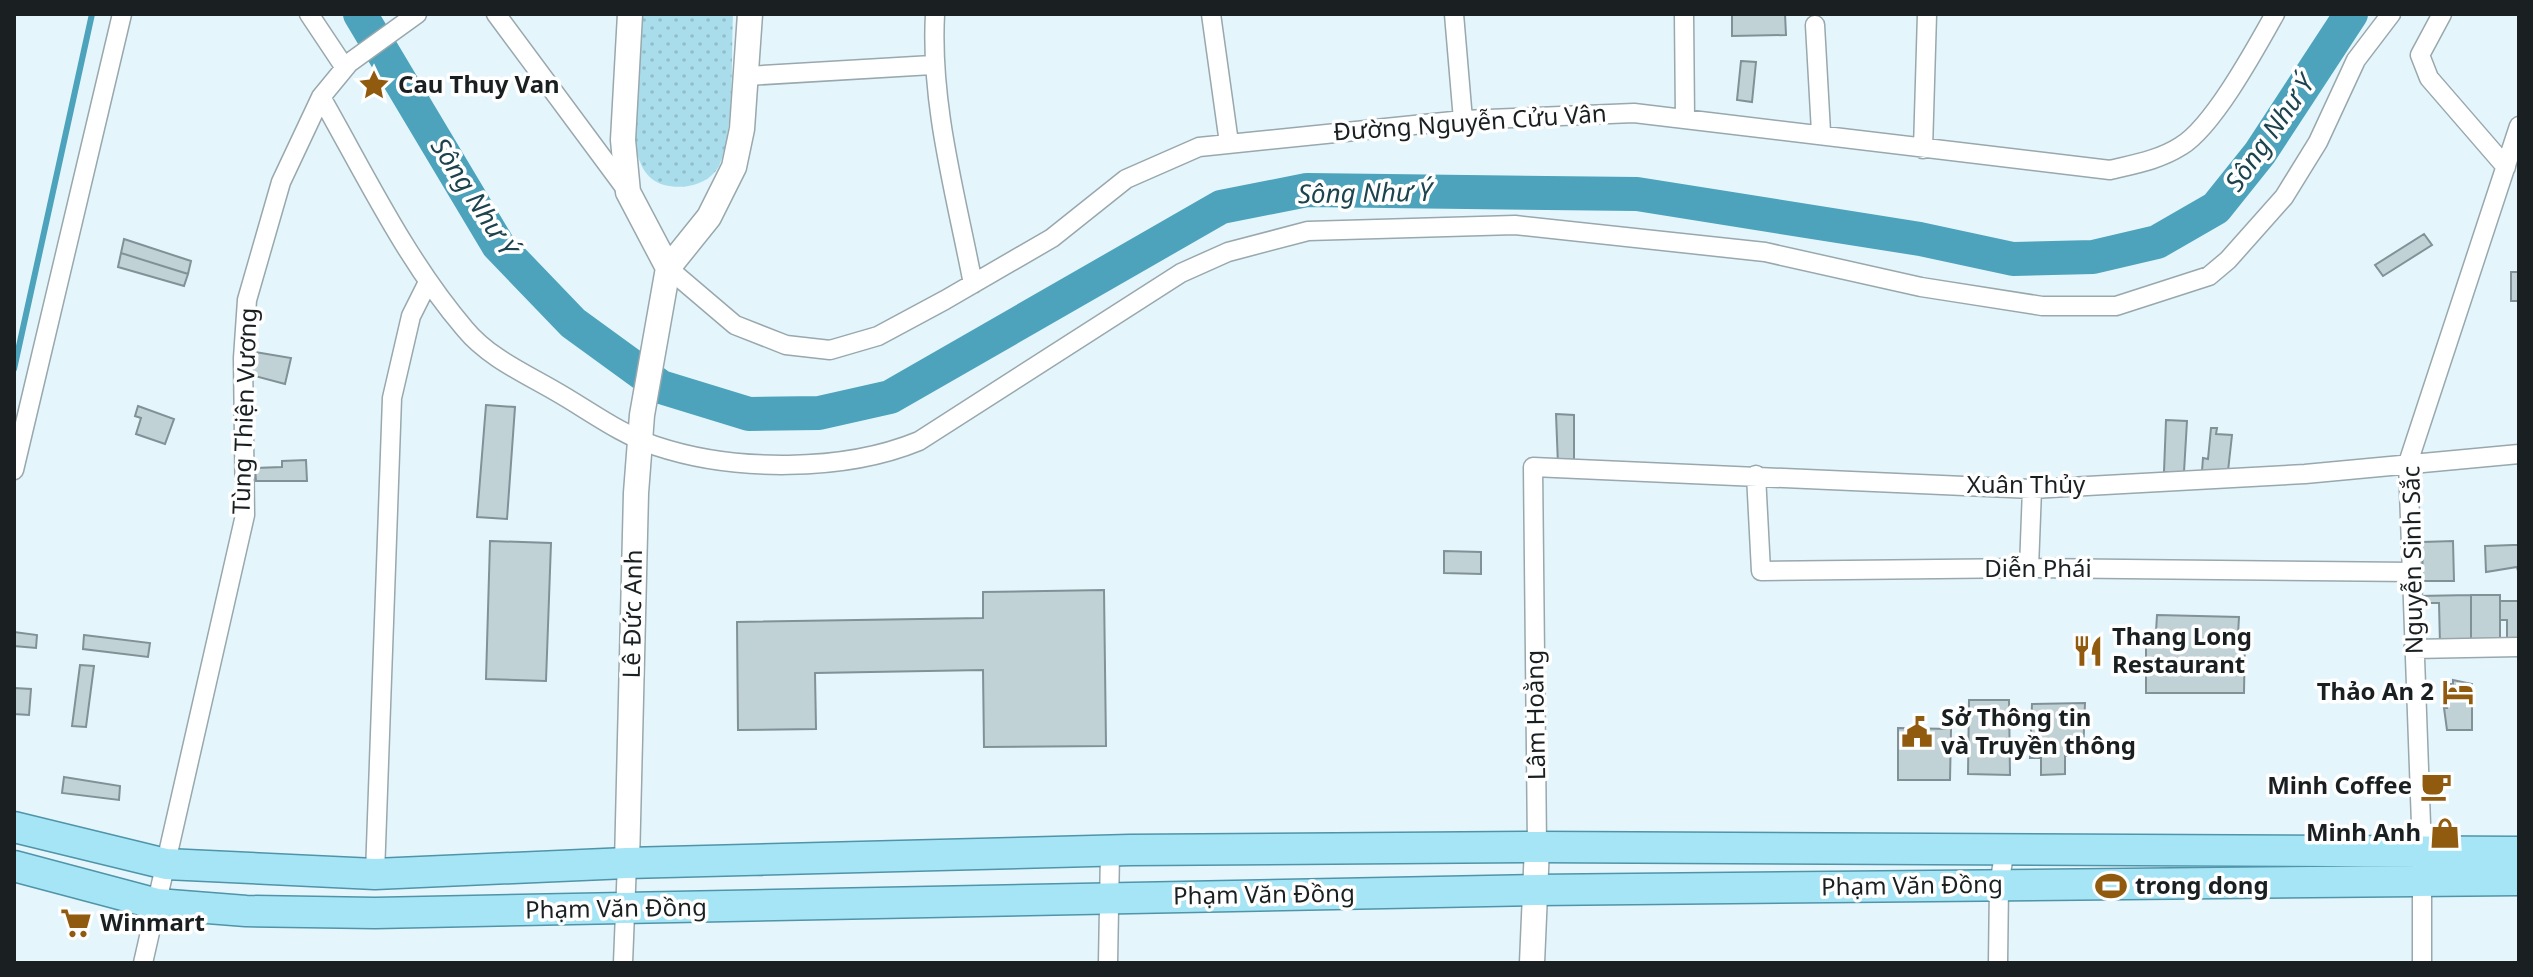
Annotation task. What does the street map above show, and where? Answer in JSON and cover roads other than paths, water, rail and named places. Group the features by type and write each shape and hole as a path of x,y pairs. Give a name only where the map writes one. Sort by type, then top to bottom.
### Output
{"main road":[{"name":"Phạm Văn Đồng","path":"14,827 166,864 375,874 627,863 1110,852 1537,847 2005,849 2423,867 2519,880"},
{"name":"Phạm Văn Đồng","path":"14,866 157,904 246,911 375,913 1109,897 1999,885 2423,867 2519,852"}],"street":[{"path":"14,470 122,14"},
{"path":"309,14 347,65"},
{"name":"Tùng Thiện Vương","path":"143,963 245,515 243,358 247,300 281,182 321,97 347,65 417,14"},
{"path":"496,14 628,192 668,268"},
{"path":"628,192 623,140 630,14"},
{"name":"Lê Đức Anh","path":"623,963 640,427 668,268 709,217 725,190 739,142 750,14"},
{"path":"935,14 932,65 973,284"},
{"path":"1211,14 1229,143"},
{"path":"1454,14 1463,120"},
{"path":"1684,14 1685,119"},
{"path":"1923,149 1927,14"},
{"name":"Đường Nguyễn Cửu Vân","path":"668,268 735,325 786,345 830,350 878,336 973,284 1052,238 1126,179 1199,147 1463,120 1634,113 1821,132 1923,149 2110,170 2154,160 2185,145 2238,81 2275,14"},
{"path":"321,97 428,282 467,332 503,362 640,427 656,447 761,463 824,463 884,455 944,427 1181,273 1228,252 1308,231 1515,225 1765,252 1921,287 2042,306 2116,306 2209,276 2228,260 2284,197 2318,142 2356,60 2391,14"},
{"path":"2442,14 2420,55 2429,78 2506,167"},
{"path":"1815,25 1821,132"},
{"path":"747,76 932,65"},
{"name":"Nguyễn Sinh Sắc","path":"2422,963 2423,867 2408,463 2519,126"},
{"path":"375,874 392,398 411,316 428,282"},
{"name":"Xuân Thủy","path":"1533,467 2032,489 2305,474 2519,454"},
{"name":"Lâm Hoằng","path":"1532,963 1537,847 1533,467"},
{"name":"Diễn Phái","path":"1756,475 1761,571 2029,568 2412,572"},
{"path":"2029,568 2032,489"},
{"path":"2413,649 2519,647"},
{"path":"1998,963 1999,885 2005,849"},
{"path":"1108,963 1110,852"}],"waterway":[{"path":"14,369 92,14"},
{"name":"Sông Như Ý","path":"360,14 498,245 573,323 661,387 749,414 819,413 890,397 1221,207 1307,190 1637,194 1920,239 2013,259 2093,257 2157,242 2216,208 2260,153 2351,14"}],"place":[{"name":"Cau Thuy Van","path":"374,85"},
{"name":"Thang Long Restaurant","path":"2088,651"},
{"name":"Thảo An 2","path":"2458,692"},
{"name":"Sở Thông tin và Truyền thông","path":"1917,732"},
{"name":"Minh Coffee","path":"2436,786"},
{"name":"Minh Anh","path":"2445,833"},
{"name":"trong dong","path":"2111,886"},
{"name":"Winmart","path":"76,923"}]}
